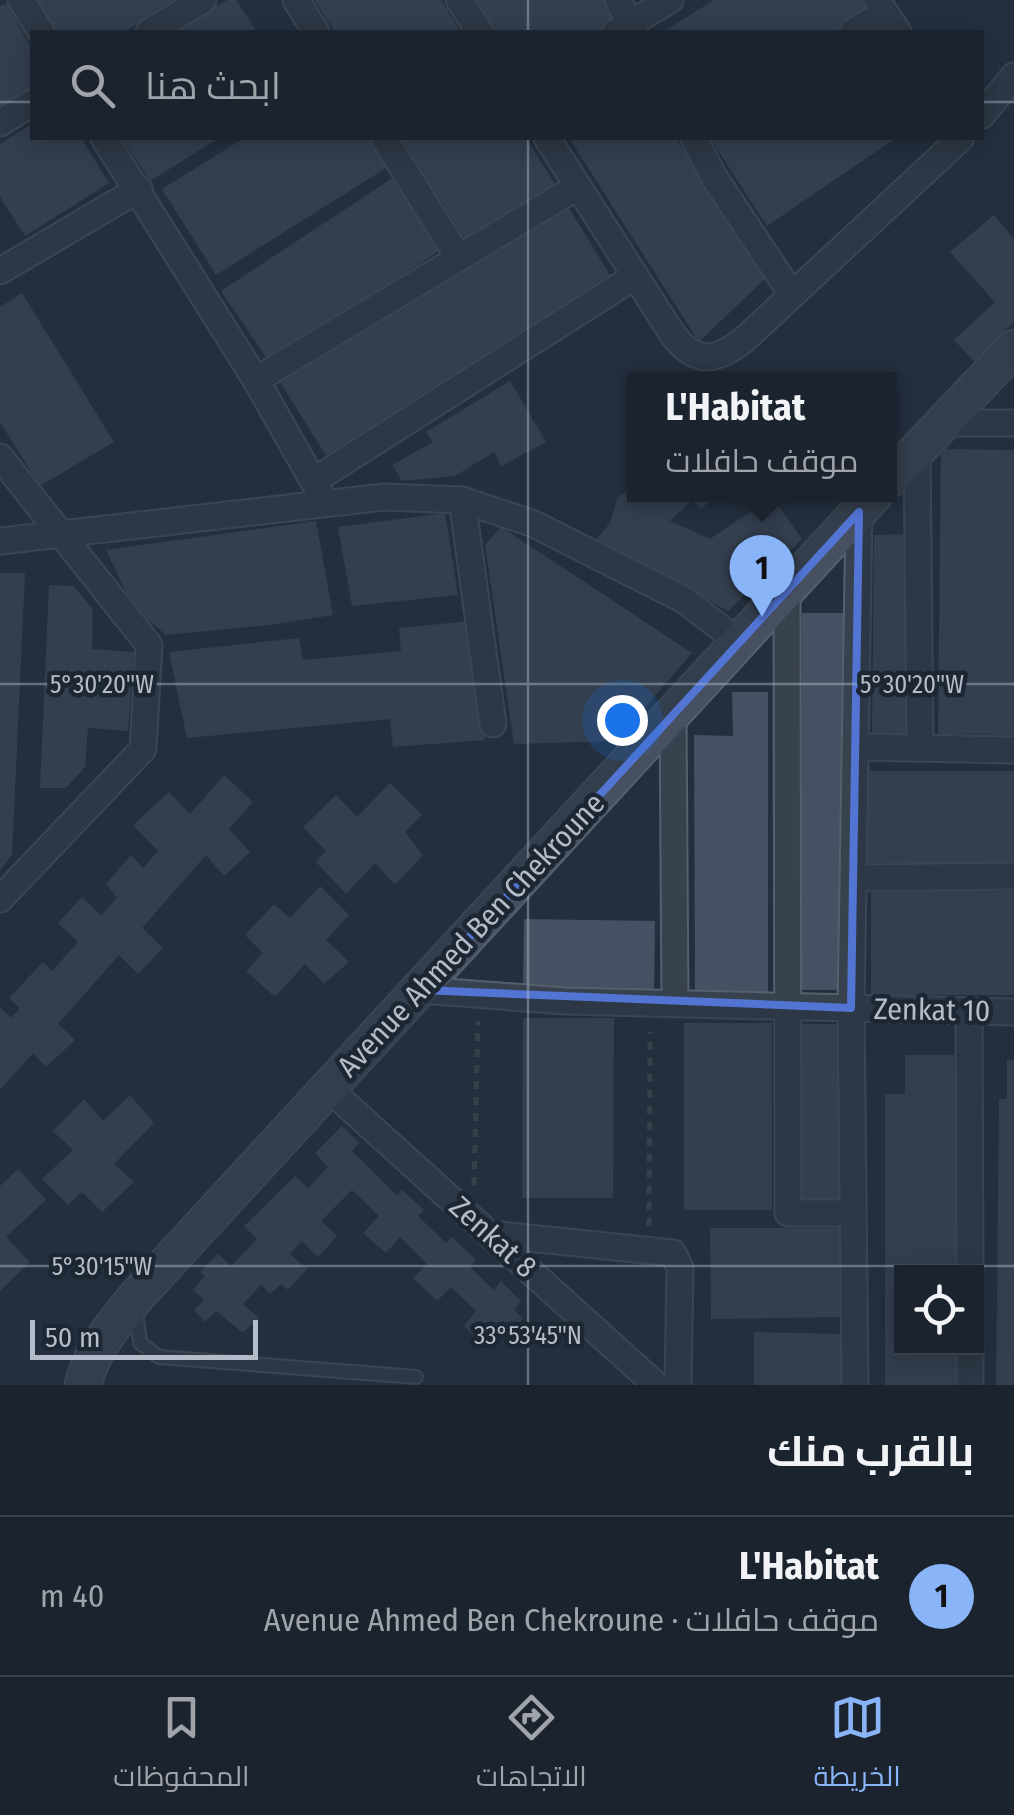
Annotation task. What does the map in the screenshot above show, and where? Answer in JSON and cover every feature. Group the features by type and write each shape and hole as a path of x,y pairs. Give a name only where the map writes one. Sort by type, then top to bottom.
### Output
{"main road":[{"path":"897,472 1014,348"},
{"name":"Avenue Ahmed Ben Chekroune","path":"83,1385 87,1367 135,1298 867,503"}],"street":[{"path":"21,0 40,30"},
{"path":"152,30 203,0"},
{"path":"296,0 315,30"},
{"path":"459,0 479,30"},
{"path":"625,22 670,0"},
{"path":"857,30 886,15"},
{"path":"984,113 1014,76"},
{"path":"0,123 30,104"},
{"path":"105,140 139,188 320,491"},
{"path":"385,140 458,258"},
{"path":"547,140 634,278 687,353 696,358 714,358 735,347 959,140"},
{"path":"695,140 714,177 791,292"},
{"path":"256,380 577,187"},
{"path":"3,262 139,188"},
{"path":"320,491 634,278"},
{"path":"942,423 1014,423"},
{"path":"918,449 920,747"},
{"path":"0,457 149,645 144,748 0,900"},
{"path":"0,540 64,535 320,491 462,500 534,524 667,591 739,642"},
{"path":"462,500 493,724"},
{"path":"856,1385 850,1008 867,503"},
{"path":"787,588 788,1213 853,1213"},
{"path":"662,1002 673,713"},
{"path":"857,747 1014,750"},
{"path":"855,878 1014,876"},
{"name":"Zenkat 10","path":"421,990 478,998 1014,1012"},
{"path":"969,1011 970,1265"},
{"name":"Zenkat 8","path":"330,1089 656,1385"},
{"path":"482,1226 673,1253 680,1268 678,1385"},
{"path":"970,1355 970,1385"}],"lane":[{"path":"135,1298 140,1342 160,1357 416,1377"}],"path":[{"path":"478,998 482,1226"},
{"path":"649,1248 662,1002"}],"highlighted area":[{"path":"859,512 851,1008 421,990"}],"building":[{"path":"36,0 174,0 128,30 56,30"},
{"path":"227,0 236,0 256,30 176,30"},
{"path":"314,0 441,0 460,30 334,30"},
{"path":"474,0 608,0 623,24 612,30 494,30"},
{"path":"714,0 861,0 870,14 843,30 666,30"},
{"path":"6,3 30,45 30,88 0,107 0,6"},
{"path":"30,125 30,140 82,140 109,183 25,236 0,197 0,144"},
{"path":"123,140 216,140 150,181"},
{"path":"241,140 375,140 391,165 216,275 162,189"},
{"path":"402,140 527,140 555,184 466,241"},
{"path":"570,140 677,140 767,277 699,342"},
{"path":"711,140 893,140 767,226"},
{"path":"397,175 442,249 270,363 221,291"},
{"path":"569,208 613,280 326,456 280,382"},
{"path":"994,215 1014,239 1014,322 974,361 954,340 995,302 950,252"},
{"path":"22,293 114,442 40,486 0,422 0,307"},
{"path":"510,381 546,442 501,466 494,452 455,476 402,481 392,465 433,442 426,432"},
{"path":"941,449 1014,450 1014,735 938,734"},
{"path":"627,491 627,502 690,502 670,521 710,539 765,502 776,502 802,539 728,611 596,540 610,523 618,497"},
{"path":"445,513 458,595 352,606 338,527"},
{"path":"316,521 333,615 269,625 166,635 133,607 106,550"},
{"path":"501,527 692,653 616,741 514,744 485,545"},
{"path":"916,534 916,736 872,736 874,535"},
{"path":"0,573 25,573 12,855 0,870"},
{"path":"49,585 74,586 93,610 92,649 134,652 128,731 88,728 85,767 66,788 40,788"},
{"path":"802,613 845,613 844,990 801,990"},
{"path":"470,621 485,740 393,747 390,719 187,738 169,652 299,638 303,660 401,651 399,628"},
{"path":"732,692 768,692 768,994 695,992 694,735 733,736"},
{"path":"868,771 1014,771 1014,870 868,870"},
{"path":"224,775 253,802 229,829 250,852 224,876 206,855 142,928 163,948 138,974 119,955 58,1024 75,1040 46,1067 33,1053 0,1090 0,1007 11,1018 20,1008 9,998 43,962 52,971 78,942 58,923 82,897 101,915 117,898 106,884 131,855 143,868 158,851 133,825 169,792 190,814"},
{"path":"390,783 422,815 405,832 423,855 395,885 375,863 346,894 316,862 326,851 303,827 336,795 357,817"},
{"path":"320,886 349,915 326,940 349,962 324,984 305,964 275,997 246,971 263,953 245,935 274,904 290,918"},
{"path":"871,891 1014,891 1014,995 871,995"},
{"path":"524,919 655,921 654,993 523,991"},
{"path":"523,1018 614,1018 613,1198 522,1198"},
{"path":"684,1023 772,1023 772,1210 684,1210"},
{"path":"798,1024 843,1024 843,1202 798,1202"},
{"path":"905,1055 964,1055 964,1265 894,1265 894,1355 964,1355 964,1385 885,1385 885,1094 905,1094"},
{"path":"1007,1060 1014,1060 1014,1385 996,1385 999,1099 1007,1099"},
{"path":"130,1095 154,1123 114,1164 134,1182 102,1212 82,1192 68,1205 42,1179 73,1150 53,1131 84,1099 103,1121"},
{"path":"342,1126 359,1143 352,1151 397,1195 402,1190 424,1210 418,1216 446,1243 452,1237 476,1260 470,1267 494,1290 501,1281 521,1301 514,1310 523,1319 504,1339 496,1331 484,1346 464,1326 476,1311 451,1287 437,1301 413,1278 427,1264 400,1237 386,1253 363,1233 379,1216 352,1190 321,1221 337,1236 318,1257 302,1241 290,1254 307,1269 288,1290 281,1284 270,1294 261,1285 243,1304 259,1318 243,1333 216,1311 205,1322 194,1310 204,1300 193,1290 205,1276 200,1272 218,1254 231,1266 257,1239 244,1226 295,1176 308,1188 328,1167 315,1153"},
{"path":"18,1169 46,1200 6,1237 30,1262 0,1291 0,1186"},
{"path":"710,1228 843,1228 843,1317 711,1319"},
{"path":"754,1332 845,1334 844,1385 754,1385"}],"place":[{"name":"L'Habitat","path":"762,617"}]}
